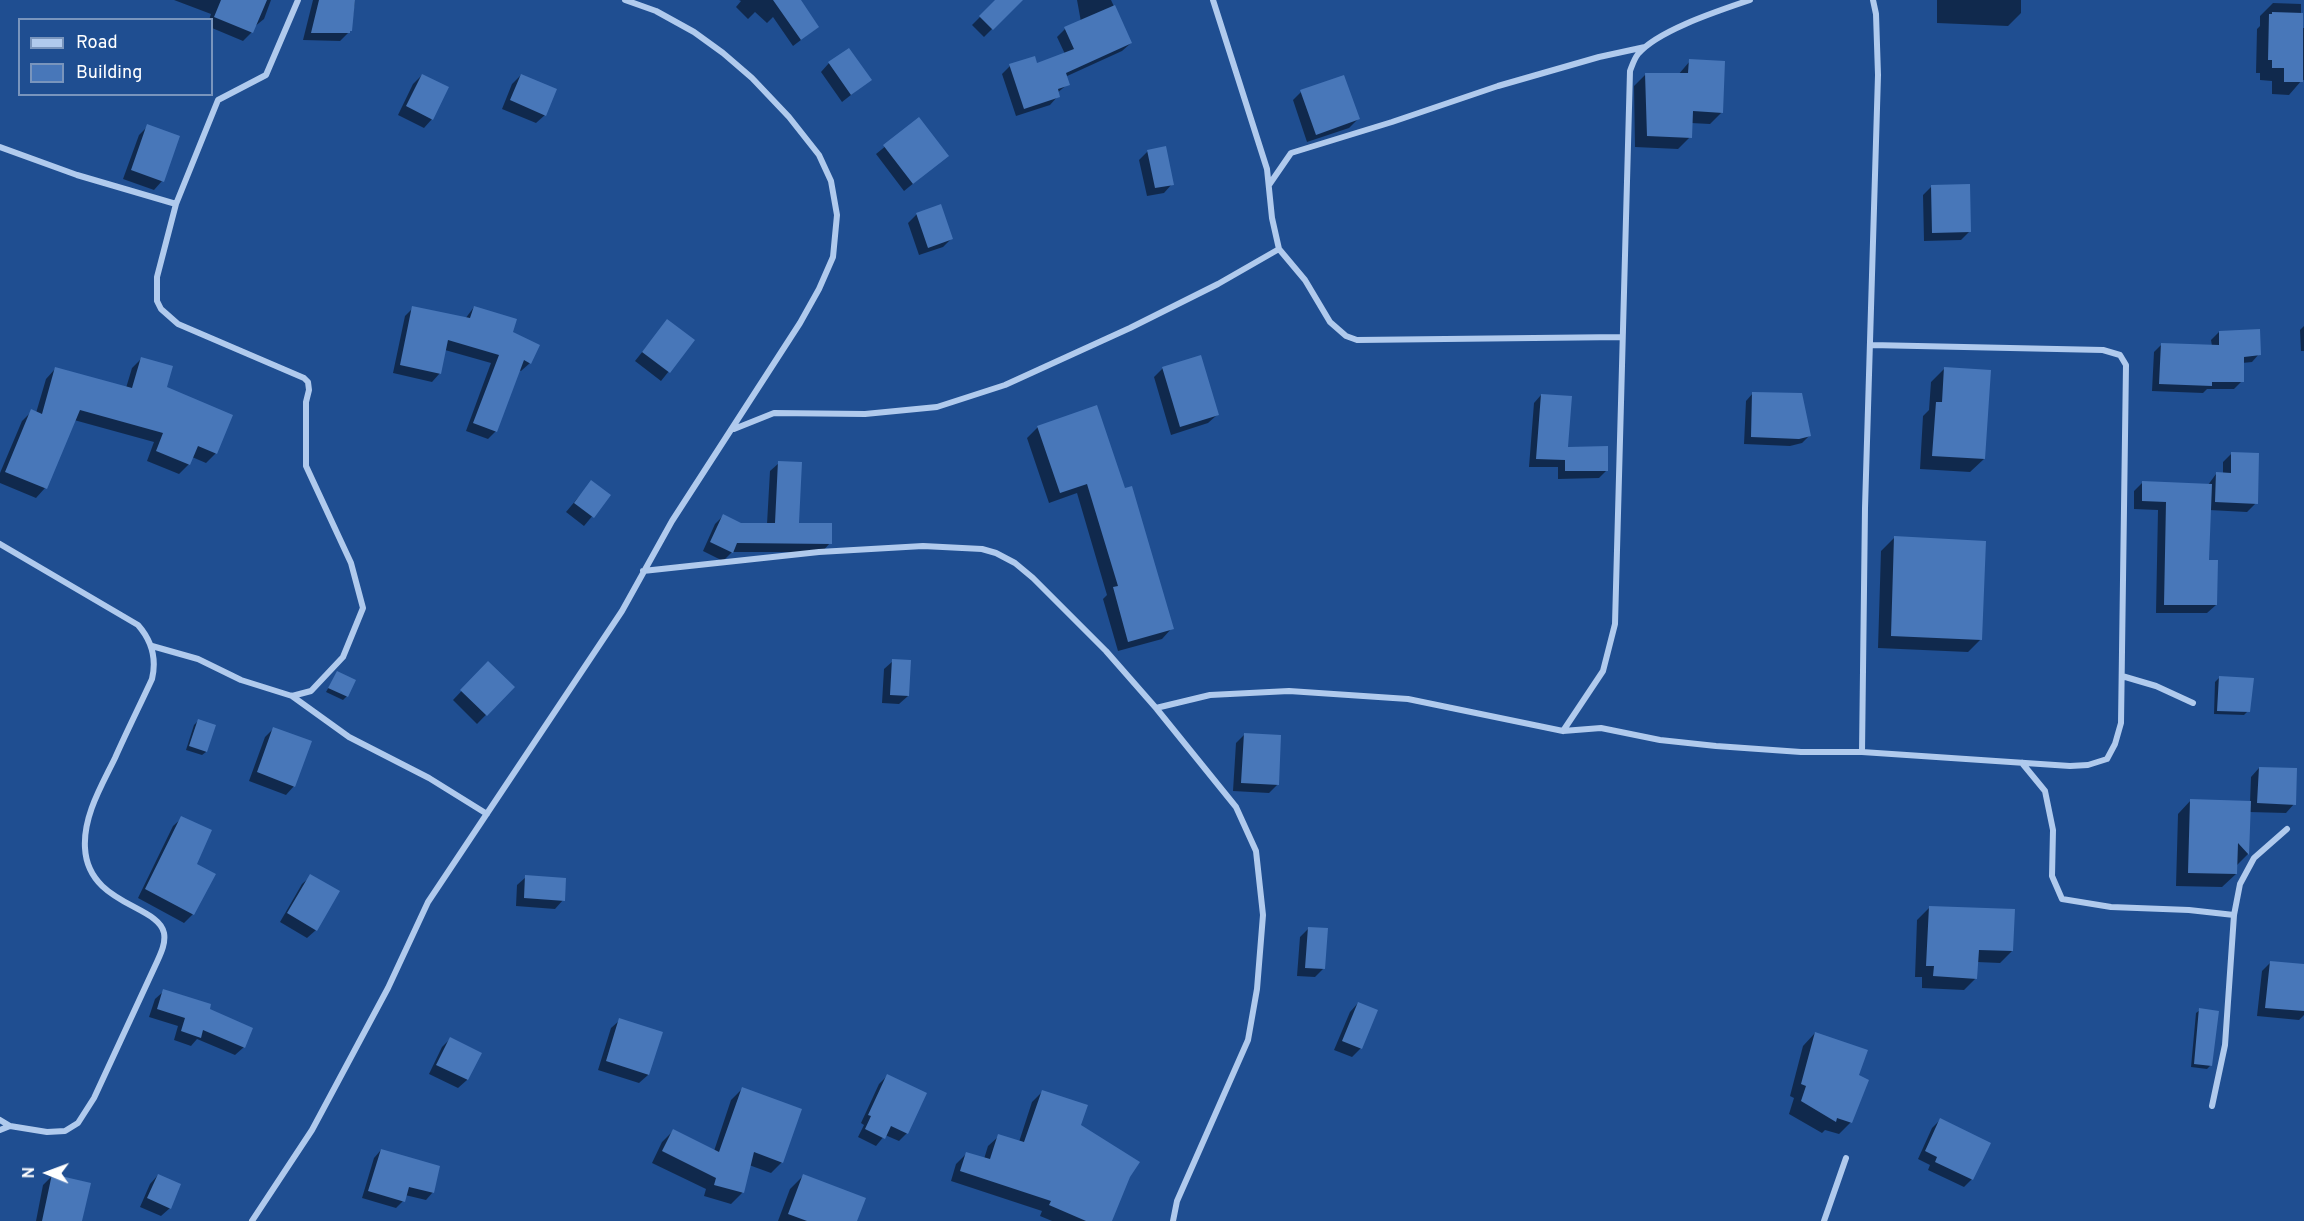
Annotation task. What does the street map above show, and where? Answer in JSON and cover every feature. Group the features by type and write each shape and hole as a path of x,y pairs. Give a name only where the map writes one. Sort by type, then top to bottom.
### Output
{"street":[{"path":"292,696 311,691 343,657 363,608 351,563 306,466 308,382 259,357 178,324 161,309 157,302 157,277 176,204 218,100 266,75 298,0"},
{"path":"252,1221 312,1130 388,988 428,902 622,611 672,520 800,323 833,257 837,215 831,181 819,155 789,117 752,78 694,32 656,11 625,0"},
{"path":"1213,0 1267,169 1272,218 1280,249 1305,280 1330,322 1346,336 1357,340 1622,337"},
{"path":"1563,731 1604,671 1615,624 1630,71 1636,56 1646,46 1718,10 1750,0"},
{"path":"1862,752 1865,508 1878,75 1876,15 1873,0"},
{"path":"1269,185 1292,153 1498,86 1646,46"},
{"path":"0,147 77,174 176,204"},
{"path":"733,429 774,413 866,414 937,407 1005,385 1119,333 1218,284 1280,249"},
{"path":"1156,708 1210,695 1289,691 1408,699 1563,731 1601,728 1660,740 1716,746 1801,752 1862,752 2022,763 2088,765 2107,759 2115,744 2121,723 2126,365 2120,355 2103,350 1870,345"},
{"path":"0,544 138,625 152,646 154,659 152,679 95,800 85,832 85,850 89,866 102,887 123,902 157,920 164,933 163,948 94,1098 78,1123 65,1131 47,1132 10,1126 0,1120"},
{"path":"643,571 819,552 923,546 982,549 1015,563 1033,578 1106,651 1156,708 1236,807 1256,851 1263,915 1257,989 1248,1040 1177,1201 1173,1221"},
{"path":"152,646 198,659 241,680 292,696 349,737 429,778 487,814"},
{"path":"2122,676 2156,686 2193,703"},
{"path":"2022,763 2046,791 2054,830 2052,876 2062,900 2110,907 2189,910 2234,915"},
{"path":"2212,1106 2225,1045 2234,915 2240,884 2254,858 2287,829"},
{"path":"0,1130 10,1126"},
{"path":"1824,1221 1846,1158"}],"building":[{"path":"221,0 267,0 253,33 214,17"},
{"path":"319,0 355,0 350,33 311,33"},
{"path":"773,0 801,0 819,27 801,40"},
{"path":"995,0 1023,0 993,30 979,16"},
{"path":"1115,5 1132,43 1066,73 1070,85 1058,89 1060,97 1024,109 1009,64 1035,56 1037,63 1074,49 1064,27"},
{"path":"2272,12 2303,13 2303,82 2284,82 2284,68 2272,68 2272,60 2268,60 2269,14"},
{"path":"849,48 872,80 851,95 828,62"},
{"path":"1689,59 1725,61 1723,113 1693,111 1692,138 1647,136 1645,73 1688,73"},
{"path":"422,74 449,87 433,120 406,106"},
{"path":"521,74 557,89 546,116 510,100"},
{"path":"1344,75 1360,119 1316,135 1300,90"},
{"path":"919,117 949,156 913,184 883,145"},
{"path":"147,124 180,136 164,182 131,170"},
{"path":"1166,146 1174,185 1155,188 1147,150"},
{"path":"1970,184 1971,232 1932,233 1931,185"},
{"path":"941,204 953,239 928,248 916,213"},
{"path":"412,306 470,318 474,306 517,319 513,332 540,345 531,364 524,360 497,432 473,423 499,355 448,340 441,374 400,365"},
{"path":"667,319 695,340 670,373 642,352"},
{"path":"2260,329 2261,355 2244,357 2244,382 2212,382 2212,386 2159,384 2161,343 2219,345 2219,331"},
{"path":"1201,355 1219,415 1180,427 1162,367"},
{"path":"141,357 173,366 167,387 233,415 217,454 198,446 190,465 156,451 163,433 80,410 47,489 5,472 31,409 42,414 55,367 132,388"},
{"path":"1944,367 1991,370 1985,459 1932,456 1936,402 1942,402"},
{"path":"1752,392 1802,393 1811,436 1799,439 1751,437"},
{"path":"1541,394 1572,396 1568,447 1608,446 1608,471 1565,471 1565,460 1536,459"},
{"path":"1097,405 1125,488 1132,486 1174,629 1128,642 1113,587 1118,586 1087,484 1060,493 1037,426"},
{"path":"2231,452 2259,453 2258,504 2215,502 2216,472 2231,473"},
{"path":"778,461 802,462 799,523 832,523 832,544 737,543 733,553 710,542 723,514 741,523 775,523"},
{"path":"591,480 611,495 594,518 574,503"},
{"path":"2142,481 2212,484 2209,560 2218,560 2217,605 2164,605 2166,502 2142,501"},
{"path":"1894,536 1986,541 1982,640 1891,636"},
{"path":"892,659 911,660 909,696 890,695"},
{"path":"488,661 515,687 487,716 460,690"},
{"path":"337,671 356,680 348,697 328,688"},
{"path":"2219,676 2254,678 2250,712 2217,711"},
{"path":"198,719 216,725 207,752 189,746"},
{"path":"273,727 312,741 295,787 257,772"},
{"path":"1244,733 1281,735 1279,785 1241,783"},
{"path":"2259,767 2297,768 2296,805 2257,803"},
{"path":"2190,799 2251,801 2249,855 2238,843 2237,874 2188,873"},
{"path":"181,816 212,830 197,864 216,874 194,915 145,889"},
{"path":"310,874 340,891 317,931 287,913"},
{"path":"525,875 566,878 565,901 524,898"},
{"path":"1929,906 2015,909 2013,951 1979,950 1977,979 1933,976 1934,966 1926,966"},
{"path":"1308,927 1328,928 1325,969 1305,968"},
{"path":"2270,961 2304,964 2304,1011 2265,1008"},
{"path":"163,989 211,1004 210,1009 253,1028 245,1048 203,1030 201,1038 181,1031 185,1018 157,1009"},
{"path":"1358,1002 1378,1010 1362,1049 1342,1041"},
{"path":"2199,1008 2219,1011 2212,1066 2194,1064"},
{"path":"619,1018 663,1032 649,1075 606,1061"},
{"path":"1815,1032 1868,1050 1859,1075 1869,1080 1852,1123 1837,1118 1836,1122 1801,1101 1806,1086 1801,1084"},
{"path":"450,1037 482,1053 468,1080 436,1065"},
{"path":"887,1074 927,1093 908,1134 891,1126 885,1139 865,1129 871,1116 868,1115"},
{"path":"742,1087 802,1109 783,1163 754,1152 744,1193 714,1185 716,1178 662,1151 673,1129 719,1152"},
{"path":"1042,1090 1088,1105 1081,1125 1140,1162 1130,1177 1112,1221 1086,1221 1049,1205 1051,1201 960,1171 966,1152 990,1159 998,1134 1024,1142"},
{"path":"1940,1118 1991,1143 1973,1180 1935,1162 1937,1157 1925,1151"},
{"path":"381,1149 440,1166 434,1193 409,1187 405,1202 368,1191"},
{"path":"52,1174 91,1183 82,1221 42,1221"},
{"path":"158,1174 181,1184 171,1209 147,1198"},
{"path":"803,1174 866,1198 857,1221 807,1221 788,1214"}]}
